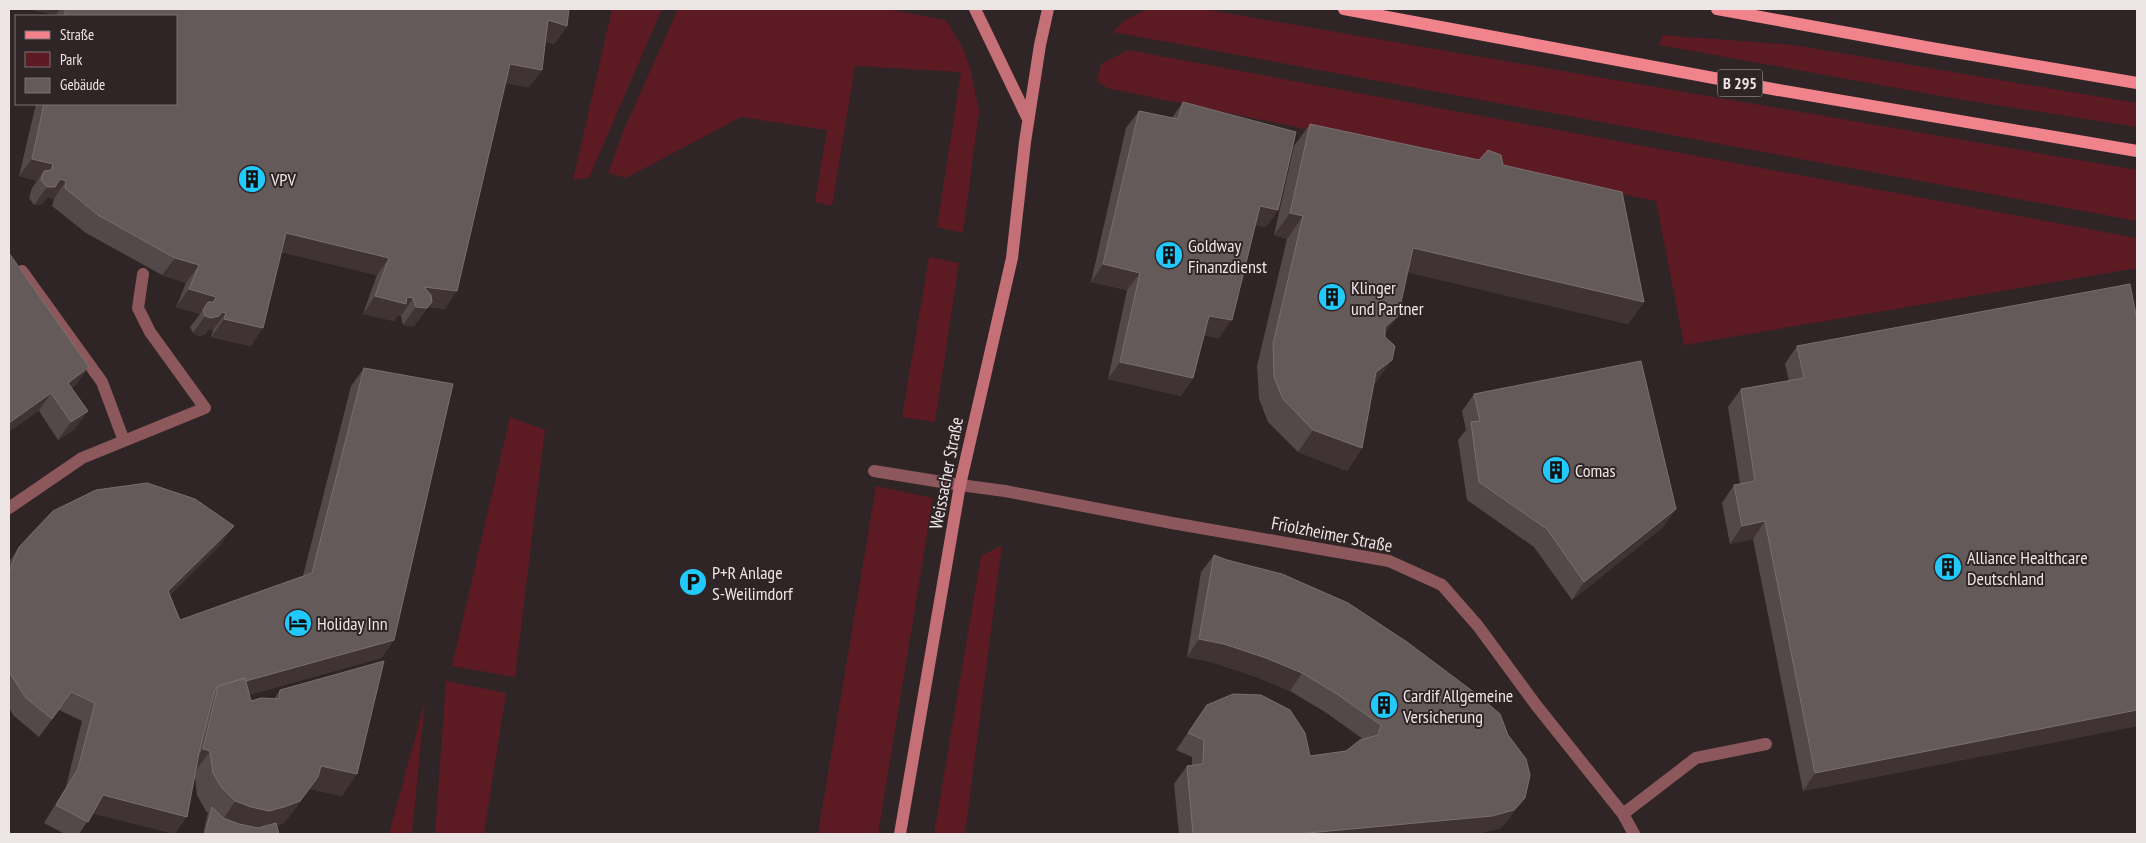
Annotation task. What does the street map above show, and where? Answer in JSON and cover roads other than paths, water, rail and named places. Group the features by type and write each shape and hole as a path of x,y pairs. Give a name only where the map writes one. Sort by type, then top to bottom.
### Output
{"main road":[{"name":"B 295","path":"1344,9 1778,90 2137,151"},
{"path":"1717,9 1931,48 2137,82"}],"street":[{"path":"975,9 1029,119"},
{"name":"Weissacher Straße","path":"900,834 960,484 1012,258 1029,119 1040,45 1048,9"},
{"path":"22,271 102,382 124,441"},
{"path":"9,508 82,458 204,408 150,332 138,308 143,274"},
{"name":"Friolzheimer Straße","path":"874,470 1005,491 1172,523 1389,561 1442,585 1478,626 1536,706 1623,814 1634,834"},
{"path":"1623,814 1696,758 1766,744"}],"place":[{"name":"VPV","path":"252,179"},
{"name":"Goldway Finanzdienst","path":"1169,255"},
{"name":"Klinger und Partner","path":"1332,297"},
{"name":"Comas","path":"1556,470"},
{"name":"Alliance Healthcare Deutschland","path":"1948,567"},
{"name":"P+R Anlage S-Weilimdorf","path":"693,582"},
{"name":"Holiday Inn","path":"298,623"},
{"name":"Cardif Allgemeine Versicherung","path":"1384,705"}]}
